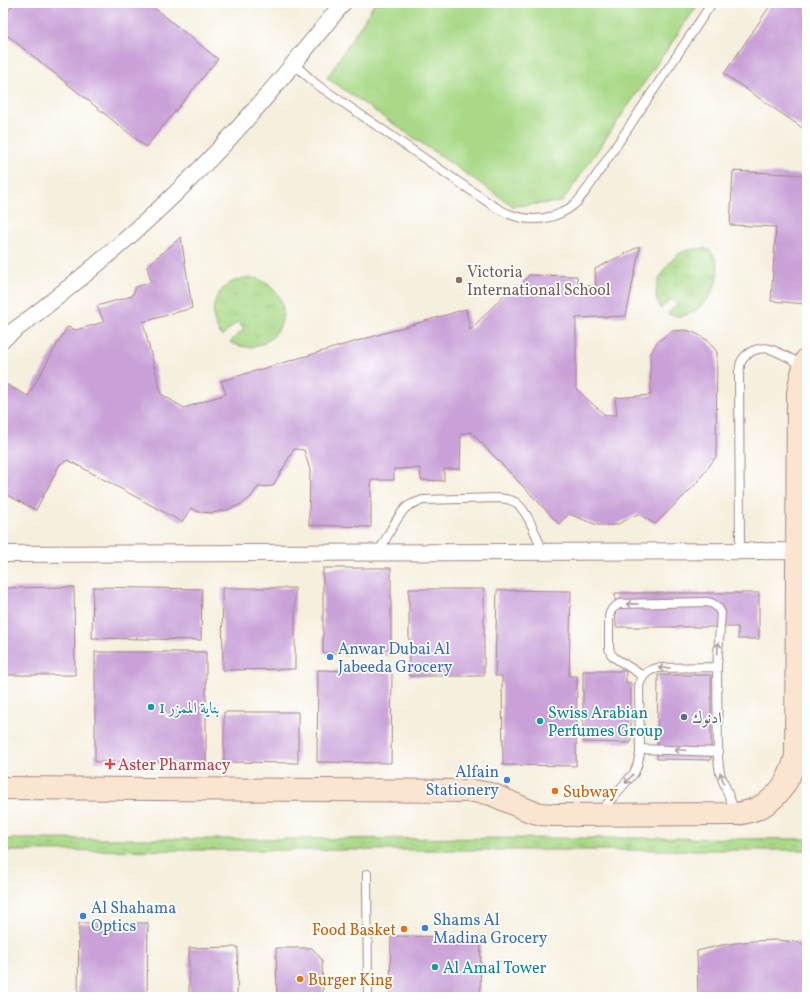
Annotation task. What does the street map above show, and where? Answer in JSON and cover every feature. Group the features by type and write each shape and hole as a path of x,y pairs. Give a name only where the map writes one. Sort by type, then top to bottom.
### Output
{"street":[{"path":"3,339 36,315 114,251 156,213 236,130 294,64 343,3"},
{"path":"3,788 473,790 491,794 541,814 553,815 736,814 747,813 759,808 780,791 788,780 796,756 802,581 797,551 798,393 800,379 805,363"},
{"path":"3,554 797,551"}],"lane":[{"path":"294,64 316,84 492,205 508,214 525,219 544,219 561,213 576,202 588,188 712,3"},
{"path":"740,551 739,371 741,363 752,351 761,348 769,349 805,363"},
{"path":"379,552 402,511 416,502 423,500 499,498 514,501 521,506 543,552"},
{"path":"644,676 611,654 609,648 609,617 612,609 620,604 707,602 716,605 721,613 717,667 718,759 720,773 736,814"},
{"path":"597,815 634,773 639,760 639,686 647,672 658,668 717,667"},
{"path":"640,748 718,752"},
{"path":"367,874 368,997"}],"green space":[{"path":"375,3 699,3 562,202 513,206 327,78"},
{"path":"694,249 706,249 714,256 718,271 714,289 697,310 681,316 668,314 677,304 670,299 661,309 656,294 659,281 665,268 674,258 682,252"},
{"path":"245,278 258,279 270,286 281,300 283,312 281,323 276,334 267,341 256,346 243,347 230,342 244,329 237,322 222,336 215,324 213,311 214,304 220,292 230,283"},
{"path":"3,839 807,839 807,850 3,851"}],"building":[{"path":"14,3 148,3 218,59 146,147 3,32 3,17"},
{"path":"772,3 807,3 807,131 724,74"},
{"path":"733,171 807,175 807,304 771,301 776,227 730,225"},
{"path":"181,237 192,308 143,322 161,394 184,408 226,394 221,381 466,309 470,330 507,292 518,288 529,275 577,276 578,284 596,287 595,269 640,246 626,316 576,318 576,389 605,415 617,415 615,398 651,395 650,355 657,342 672,331 686,330 697,334 707,340 717,352 716,457 694,486 655,524 638,514 616,525 597,525 569,514 559,524 471,432 461,434 460,469 444,469 444,481 421,480 420,468 394,469 394,480 371,480 371,527 309,525 310,470 304,450 294,449 273,486 258,487 251,497 242,504 227,510 213,513 199,512 191,508 182,522 68,460 60,464 36,510 3,493 3,383 28,396 67,327 76,330 104,322 97,306 132,296 136,287 151,282 147,266"},
{"path":"323,568 391,568 391,653 323,653"},
{"path":"74,587 75,675 3,675 3,588"},
{"path":"93,587 202,589 201,640 92,638"},
{"path":"222,588 295,588 295,669 223,670"},
{"path":"409,589 484,589 484,676 409,676"},
{"path":"497,590 571,591 569,676 577,676 576,766 503,765 502,676 495,676"},
{"path":"615,593 759,593 759,639 738,639 738,627 616,627"},
{"name":"بناية الممزر 1","path":"95,652 206,652 206,762 95,762"},
{"path":"318,670 392,672 391,763 317,762"},
{"path":"583,671 626,671 626,683 631,683 631,743 583,742"},
{"name":"ادنوك","path":"658,675 711,675 711,760 657,759"},
{"path":"224,712 298,712 298,763 224,762"},
{"path":"79,923 148,923 147,997 78,997"},
{"name":"Al Amal Tower","path":"391,936 481,937 480,997 390,997"},
{"path":"776,940 797,942 807,946 807,997 698,997 697,951 722,945 751,941"},
{"path":"238,947 237,997 189,997 189,948"},
{"name":"Burger King","path":"276,948 312,948 322,960 323,997 277,997"}],"place":[{"name":"Victoria International School","path":"459,280"},
{"name":"Anwar Dubai Al Jabeeda Grocery","path":"330,657"},
{"name":"بناية الممزر 1","path":"151,707"},
{"name":"ادنوك","path":"684,717"},
{"name":"Swiss Arabian Perfumes Group","path":"540,721"},
{"name":"Aster Pharmacy","path":"110,764"},
{"name":"Alfain Stationery","path":"507,780"},
{"name":"Subway","path":"555,791"},
{"name":"Al Shahama Optics","path":"83,916"},
{"name":"Shams Al Madina Grocery","path":"425,928"},
{"name":"Food Basket","path":"404,929"},
{"name":"Al Amal Tower","path":"435,967"},
{"name":"Burger King","path":"300,979"}]}
